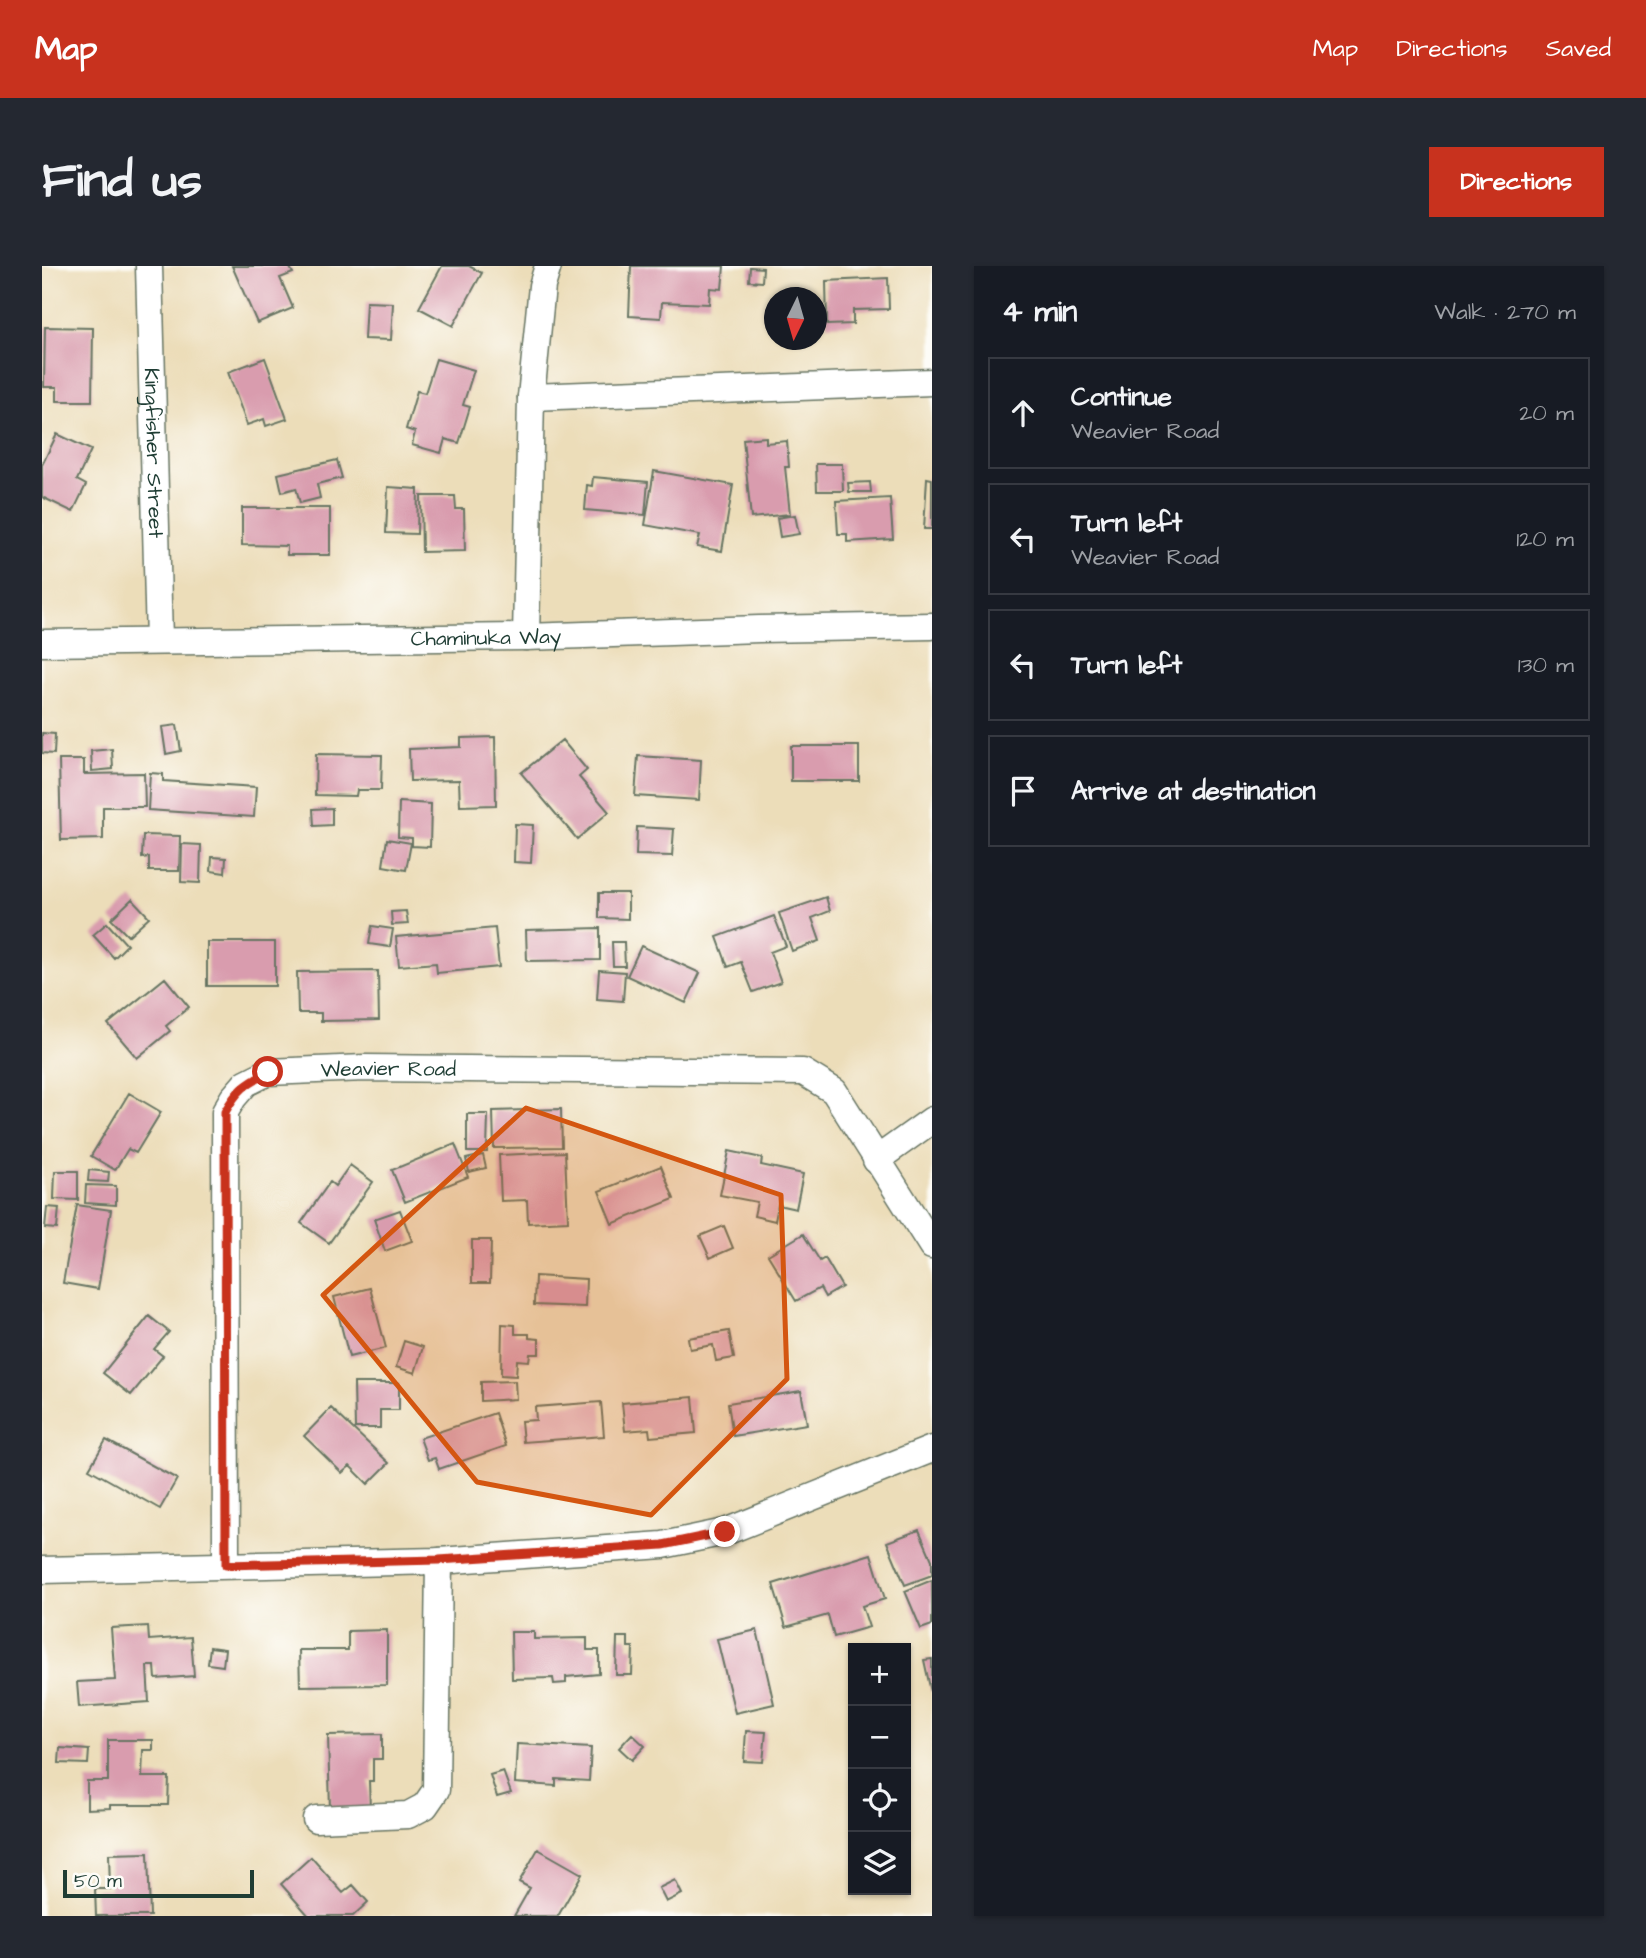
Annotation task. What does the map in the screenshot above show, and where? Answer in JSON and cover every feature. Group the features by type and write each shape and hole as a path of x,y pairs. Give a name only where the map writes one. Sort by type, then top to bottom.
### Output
{"street":[{"name":"Kingfisher Street","path":"149,266 159,640"},
{"path":"526,637 531,397 542,286 548,266"},
{"path":"531,397 932,382"},
{"name":"Chaminuka Way","path":"42,642 526,637 932,626"},
{"name":"Weavier Road","path":"226,1565 225,1112 246,1083 268,1072 365,1068 803,1072 834,1091 932,1246"},
{"path":"876,1160 932,1120"},
{"path":"42,1570 439,1560 663,1545 725,1532 932,1449"},
{"path":"316,1819 408,1815 425,1806 436,1790 439,1560"}],"highlighted area":[{"path":"526,1108 781,1195 787,1379 651,1515 477,1482 323,1295"}],"building":[{"path":"232,266 289,266 293,273 280,278 293,308 257,323"},
{"path":"442,266 469,266 482,273 453,326 419,308"},
{"path":"631,266 724,266 722,289 710,288 709,304 662,302 661,318 629,316"},
{"path":"750,267 763,268 762,282 749,281"},
{"path":"888,278 889,309 853,310 853,324 827,325 826,281"},
{"path":"366,302 393,303 391,340 364,339"},
{"path":"45,327 93,328 92,401 57,401 57,387 44,387"},
{"path":"265,358 287,419 266,426 264,419 247,425 228,372"},
{"path":"436,359 474,370 463,405 470,407 459,443 445,439 441,453 412,445 415,432 406,429 417,391 425,393"},
{"path":"57,434 91,450 77,480 86,485 73,512 42,497 42,465"},
{"path":"766,437 766,443 787,441 789,467 785,467 790,514 751,518 743,439"},
{"path":"337,460 342,478 317,484 320,498 300,503 296,488 282,492 278,474"},
{"path":"816,464 842,464 843,491 817,491"},
{"path":"654,471 733,485 722,551 697,547 700,535 645,525"},
{"path":"593,477 648,482 645,515 585,510 587,485 592,486"},
{"path":"927,478 932,479 932,529 924,529"},
{"path":"870,482 871,492 849,492 848,483"},
{"path":"388,487 418,489 417,534 386,533"},
{"path":"421,496 455,496 456,509 464,509 465,551 422,552"},
{"path":"890,498 893,539 847,542 847,534 838,534 836,501"},
{"path":"242,508 330,508 330,555 287,555 287,546 242,545"},
{"path":"795,515 799,534 780,537 777,518"},
{"path":"177,725 181,751 166,754 162,727"},
{"path":"42,733 55,734 54,754 42,753"},
{"path":"495,737 496,805 460,806 459,780 410,781 409,749 461,747 461,738"},
{"path":"562,740 587,770 579,777 609,812 577,839 521,773"},
{"path":"791,746 859,746 859,781 791,781"},
{"path":"112,749 113,769 92,771 91,751"},
{"path":"316,754 382,755 381,790 357,790 356,796 315,795"},
{"path":"638,756 701,760 699,800 635,796"},
{"path":"59,760 84,760 84,774 144,773 145,807 103,807 103,839 61,840"},
{"path":"150,773 163,774 163,781 256,787 254,817 148,810"},
{"path":"399,802 431,804 430,847 412,846 412,838 398,837"},
{"path":"332,808 332,825 314,826 313,809"},
{"path":"515,824 533,825 531,863 514,862"},
{"path":"637,827 674,829 672,856 636,855"},
{"path":"143,835 180,836 179,871 149,871 149,857 142,858"},
{"path":"387,839 411,843 406,870 383,866"},
{"path":"182,844 201,845 200,883 181,882"},
{"path":"212,857 226,858 225,873 211,871"},
{"path":"599,893 628,893 628,919 599,918"},
{"path":"826,897 830,911 812,918 820,941 792,951 779,913"},
{"path":"132,899 149,917 128,936 111,919"},
{"path":"406,911 408,924 392,925 391,912"},
{"path":"774,916 786,946 770,952 781,982 753,992 741,962 728,967 717,937"},
{"path":"107,923 127,945 114,958 93,935"},
{"path":"372,926 393,929 390,947 369,944"},
{"path":"495,928 499,967 437,973 436,963 399,966 396,937"},
{"path":"600,928 600,960 527,961 526,930"},
{"path":"207,942 275,942 275,986 207,986"},
{"path":"612,942 624,942 625,966 613,966"},
{"path":"641,946 700,973 686,1003 627,976"},
{"path":"599,970 625,972 623,1001 597,999"},
{"path":"378,971 379,1020 321,1021 321,1013 298,1013 297,972"},
{"path":"165,978 189,1007 166,1026 170,1031 137,1058 108,1024"},
{"path":"129,1093 161,1112 136,1153 128,1149 115,1170 91,1156"},
{"path":"561,1109 562,1147 494,1148 493,1111"},
{"path":"467,1114 488,1114 487,1152 467,1152"},
{"path":"455,1144 468,1177 405,1202 392,1170"},
{"path":"729,1151 762,1158 761,1165 803,1174 796,1209 778,1205 775,1221 754,1216 757,1202 720,1195"},
{"path":"565,1152 568,1221 528,1223 527,1200 501,1201 499,1155"},
{"path":"483,1155 486,1168 469,1172 466,1159"},
{"path":"350,1165 373,1182 329,1243 301,1223 330,1182 335,1186"},
{"path":"661,1166 674,1199 612,1224 599,1191"},
{"path":"89,1170 109,1172 108,1182 88,1181"},
{"path":"55,1171 78,1171 78,1200 54,1199"},
{"path":"86,1185 116,1186 116,1205 85,1203"},
{"path":"77,1205 111,1210 98,1289 63,1283"},
{"path":"47,1207 59,1208 57,1229 45,1228"},
{"path":"400,1210 412,1241 385,1251 374,1219"},
{"path":"724,1226 733,1248 710,1258 700,1236"},
{"path":"803,1234 820,1261 825,1258 842,1287 825,1297 820,1288 796,1301 768,1255"},
{"path":"472,1240 491,1240 490,1283 472,1283"},
{"path":"535,1276 586,1279 585,1307 534,1305"},
{"path":"370,1288 386,1348 349,1357 334,1297"},
{"path":"149,1316 169,1332 154,1349 163,1356 131,1395 103,1373"},
{"path":"502,1324 515,1325 515,1334 529,1334 529,1338 539,1339 539,1354 530,1354 529,1361 517,1360 516,1376 501,1375"},
{"path":"729,1331 734,1358 716,1361 713,1345 690,1349 688,1338"},
{"path":"404,1341 423,1347 415,1373 396,1367"},
{"path":"515,1381 516,1399 481,1401 481,1382"},
{"path":"354,1383 399,1383 399,1410 380,1410 380,1428 355,1428"},
{"path":"801,1391 807,1424 733,1436 728,1403"},
{"path":"693,1397 696,1433 650,1437 649,1429 625,1431 622,1403"},
{"path":"601,1402 604,1436 523,1442 521,1421 536,1420 535,1407"},
{"path":"331,1408 389,1463 368,1484 350,1466 342,1473 304,1436"},
{"path":"495,1413 506,1446 439,1469 435,1458 428,1460 420,1438"},
{"path":"106,1440 177,1479 160,1509 89,1469"},
{"path":"919,1530 932,1560 932,1575 905,1585 887,1542"},
{"path":"871,1554 885,1599 862,1606 869,1627 834,1637 828,1615 786,1627 773,1584"},
{"path":"932,1580 932,1625 921,1629 905,1591"},
{"path":"148,1626 149,1640 191,1637 194,1676 156,1679 155,1666 147,1666 149,1702 79,1707 77,1682 115,1680 111,1628"},
{"path":"387,1630 387,1685 300,1686 299,1650 348,1650 348,1631"},
{"path":"757,1630 774,1704 735,1713 717,1639"},
{"path":"511,1632 534,1632 534,1639 587,1638 587,1650 599,1650 599,1674 566,1677 566,1683 554,1684 553,1678 512,1679"},
{"path":"617,1637 628,1637 628,1647 633,1647 632,1675 616,1675"},
{"path":"210,1647 225,1649 223,1666 208,1664"},
{"path":"932,1659 932,1691 931,1692 924,1660"},
{"path":"746,1731 766,1732 763,1762 744,1761"},
{"path":"382,1734 382,1759 373,1759 373,1781 369,1781 370,1810 330,1810 328,1735"},
{"path":"632,1734 645,1746 632,1760 619,1748"},
{"path":"108,1740 153,1740 153,1750 143,1750 142,1777 169,1777 168,1805 110,1805 110,1808 87,1809 87,1781 108,1781"},
{"path":"517,1744 591,1748 589,1781 556,1779 556,1786 515,1783"},
{"path":"60,1748 89,1750 88,1764 59,1763"},
{"path":"503,1771 511,1793 497,1797 490,1775"},
{"path":"538,1849 582,1874 558,1916 514,1916 530,1888 519,1882"},
{"path":"148,1853 150,1916 96,1916 95,1889 110,1889 109,1854"},
{"path":"311,1857 343,1893 353,1885 368,1902 353,1916 309,1916 281,1884"},
{"path":"675,1880 682,1894 666,1902 659,1888"}],"route":[{"path":"268,1072 246,1083 225,1112 226,1565 439,1560 663,1545 725,1532"}]}
